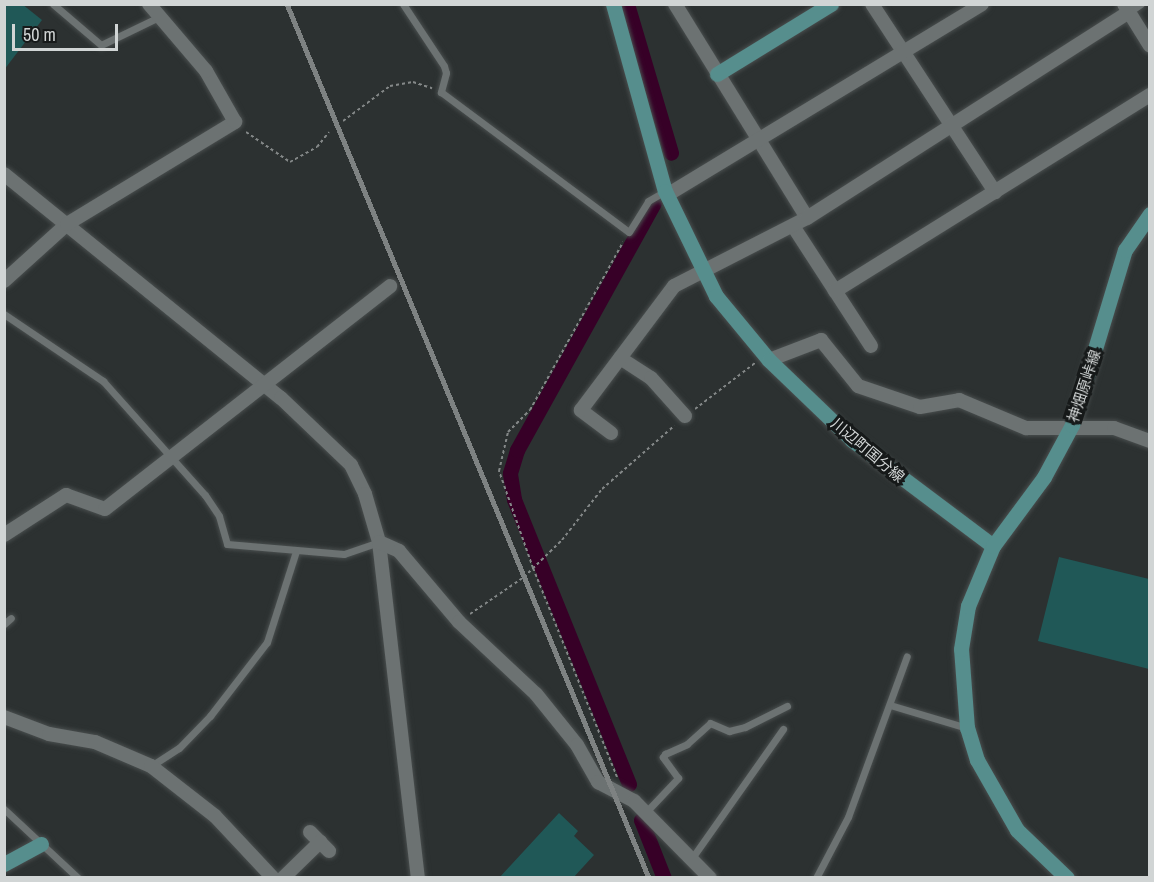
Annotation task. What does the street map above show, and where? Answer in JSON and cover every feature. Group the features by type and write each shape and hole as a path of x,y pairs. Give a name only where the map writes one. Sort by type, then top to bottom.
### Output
{"street":[{"path":"4,281 67,224 235,122 206,71 149,4"},
{"name":"川辺町国分線","path":"613,4 666,193 701,271 716,296 769,360 852,440 993,546"},
{"path":"675,4 758,142 807,218"},
{"path":"717,74 831,4"},
{"path":"872,4 951,128 996,192"},
{"path":"666,193 758,142 982,4"},
{"path":"611,432 581,410 664,295 701,271 807,218 951,128 1131,7 1149,46"},
{"path":"835,291 1149,95"},
{"path":"4,174 263,384 326,438 351,465 365,494 379,542 418,878"},
{"name":"神畑原峠線","path":"993,546 1044,477 1072,425 1125,250 1149,214"},
{"path":"793,226 871,346"},
{"path":"4,535 66,495 105,509 390,286"},
{"path":"769,360 821,340 858,386 920,407 959,400 1026,428 1072,425 1114,428 1149,441"},
{"path":"620,358 651,378 685,416"},
{"path":"379,542 399,551 459,622 536,694 577,746 598,782 646,812 710,878"},
{"path":"993,546 974,586 964,628 961,669 967,728 976,760 1007,816 1067,878"},
{"path":"4,717 49,734 95,742 151,766 215,816 273,878"},
{"path":"283,878 319,842"},
{"path":"4,864 40,844"}],"lane":[{"path":"53,4 101,45 159,17"},
{"path":"403,4 444,66 446,73 441,92 629,231 648,201 666,193"},
{"path":"4,314 103,381 173,456 219,516 226,544 344,554 379,542"},
{"path":"151,766 179,748 210,716 267,642 296,551"},
{"path":"4,624 11,618"},
{"path":"816,878 848,817 906,656"},
{"path":"890,705 967,728"},
{"path":"646,812 678,778 663,757 665,754 687,744 710,723 729,730 737,729 787,706"},
{"path":"692,858 783,729"},
{"path":"4,809 78,878"}],"path":[{"path":"343,121 390,86 413,82 441,92"},
{"path":"235,122 265,148 290,162 317,147 329,132"},
{"path":"625,797 533,568 499,471 508,432 530,410 629,231"},
{"path":"459,622 533,568 562,540 602,489 685,416 756,363 769,360"}],"building":[{"path":"4,4 22,4 42,20 4,70"},
{"path":"1059,557 1149,579 1149,669 1038,641"},
{"path":"559,813 578,831 574,836 594,855 573,878 499,878"}],"waterway":[{"path":"627,4 671,153"},
{"path":"629,784 514,499 510,473 517,450 654,203"},
{"path":"641,820 664,878"}],"railway":[{"path":"287,4 649,878"}]}
